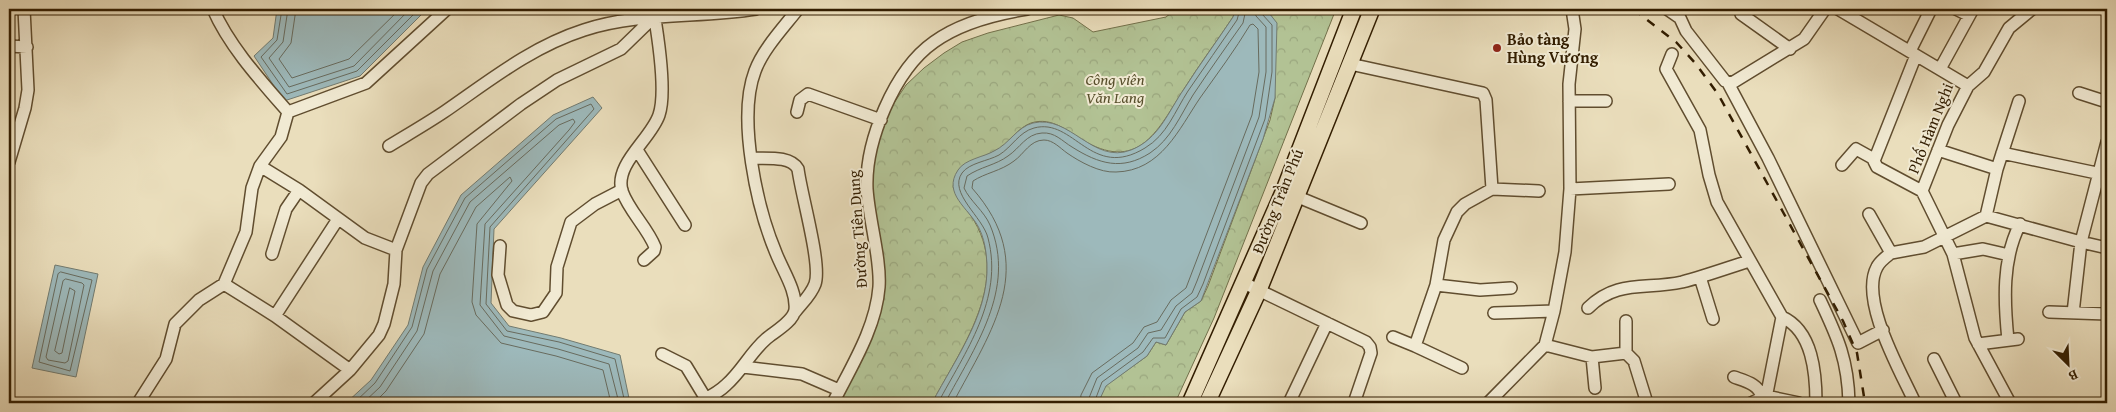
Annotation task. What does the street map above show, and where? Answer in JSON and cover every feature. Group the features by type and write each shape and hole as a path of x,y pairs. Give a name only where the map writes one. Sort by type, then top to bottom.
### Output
{"main road":[{"name":"Đường Trần Phú","path":"1190,403 1284,190 1354,9"},
{"name":"Đường Trần Phú","path":"1207,403 1259,290 1298,197 1372,9"}],"street":[{"path":"9,162 25,108 28,90 24,9"},
{"path":"213,9 218,21 239,50 288,112"},
{"path":"288,112 366,83 447,9"},
{"path":"389,146 442,113 516,61 556,40 586,30 654,13 756,9"},
{"path":"795,312 791,287 773,244 751,158 748,118 754,72 758,62 798,9"},
{"name":"Đường Tiên Dung","path":"833,403 867,334 875,312 880,286 870,221 867,170 881,120 905,73 935,41 975,22 1024,9"},
{"path":"1488,403 1544,346 1554,312 1564,261 1570,189 1569,101 1575,37 1572,9"},
{"path":"1667,9 1683,13 1686,31 1728,83 1768,158 1858,343 1883,330"},
{"path":"1728,83 1737,82 1809,35 1825,9"},
{"name":"Phố Hàm Nghi","path":"1838,9 1968,86 1951,119 1922,191 1953,254 1969,320 1978,344 2010,403"},
{"path":"1874,159 1931,9"},
{"path":"1940,69 1970,12 1956,9"},
{"path":"1968,86 1984,72 2004,34 2018,13 2032,9"},
{"path":"644,260 654,251 655,246 622,190 623,169 649,136 659,116 661,106 659,54 654,13"},
{"path":"314,403 350,370 379,335 391,304 396,250 421,183 428,174 521,104 557,80 621,49 654,13"},
{"path":"1741,14 1790,49"},
{"path":"9,46 27,47"},
{"path":"1672,54 1666,69 1697,122 1714,195 1749,261 1782,317 1798,329 1810,355 1815,373 1816,403"},
{"path":"1350,64 1483,93 1486,100 1492,189"},
{"path":"2079,93 2107,102"},
{"path":"797,112 800,100 808,94 881,120"},
{"path":"1569,101 1606,101"},
{"path":"1986,216 1997,169 2019,101"},
{"path":"138,403 166,359 176,324 199,300 224,284 246,232 252,188 260,166 281,137 288,112"},
{"path":"2073,313 2081,242 2103,175 2107,142"},
{"path":"1842,165 1856,149 1874,159 1877,167 1922,191"},
{"path":"637,150 685,225"},
{"path":"1938,150 1997,169"},
{"path":"2002,153 2103,175"},
{"path":"662,354 678,360 686,366 702,401 727,384 743,367 755,348 791,319 810,295 816,283 818,266 798,169 794,163 788,160 751,158"},
{"path":"260,166 299,190 373,243 396,250"},
{"path":"1570,189 1669,184"},
{"path":"1415,346 1436,285 1442,247 1450,224 1465,204 1492,189 1539,191"},
{"path":"272,254 286,210 299,190"},
{"path":"500,246 498,275 507,305 513,311 531,315 543,312 556,293 557,267 571,222 595,204 622,190"},
{"path":"1298,197 1361,223"},
{"path":"1869,214 1891,253"},
{"path":"1915,403 1883,330 1874,303 1874,276 1877,266 1891,253 1918,249 1945,238 1986,216 2107,248"},
{"path":"276,316 338,219"},
{"path":"1978,344 2013,339 2005,296 2009,255 2020,224"},
{"path":"1953,254 1983,249 2009,255"},
{"path":"1588,308 1605,293 1616,289 1671,284 1749,261"},
{"path":"1700,277 1713,319"},
{"path":"1244,283 1366,342 1370,347 1371,353 1354,403"},
{"path":"224,284 276,316 350,370"},
{"path":"1436,285 1480,290 1511,288"},
{"path":"1820,300 1843,351 1848,379 1849,403"},
{"path":"1494,312 1554,312"},
{"path":"2049,312 2107,314"},
{"path":"1764,399 1782,317"},
{"path":"1626,321 1626,353 1634,361 1646,403"},
{"path":"1289,403 1327,323"},
{"path":"1393,337 1462,368"},
{"path":"1544,346 1592,357 1626,353"},
{"path":"1592,357 1595,388"},
{"path":"1934,359 1956,403"},
{"path":"743,367 802,374 840,390"},
{"path":"1734,377 1753,384 1759,389 1764,399"},
{"path":"1751,403 1764,399 1799,403"}],"green space":[{"name":"Công viên Văn Lang","path":"1176,9 1238,9 1166,118 1146,141 1134,149 1121,152 1105,150 1086,142 1060,126 1039,121 1026,125 1002,147 982,157 966,209 980,234 987,258 986,283 980,308 970,332 932,403 837,403 877,312 867,196 874,149 890,109 906,85 944,53 962,42 988,33 1059,15 1073,18 1093,32 1166,17"},
{"path":"1262,9 1336,9 1214,318 1175,403 1098,403 1105,386 1147,356 1156,342 1166,345 1185,312 1201,301 1208,286 1270,120 1275,98 1269,13"}],"water":[{"path":"277,9 427,9 360,76 284,101 254,56 273,38"},
{"path":"1238,9 1262,9 1269,13 1277,23 1275,98 1263,139 1201,301 1185,312 1166,345 1156,342 1147,356 1106,386 1098,403 932,403 962,350 979,313 987,273 984,241 975,221 955,194 953,186 954,179 961,166 999,148 1022,128 1033,123 1046,122 1059,126 1105,151 1117,153 1131,150 1141,145 1162,124"},
{"path":"593,97 602,108 494,229 491,303 509,326 561,338 620,355 630,403 346,403 371,380 408,325 423,267 461,195 553,115"},
{"path":"55,265 98,274 76,377 32,368"}],"railway":[{"path":"1633,9 1676,42 1696,64 1718,94 1843,321 1857,353 1865,403"}],"place":[{"name":"Bảo tàng Hùng Vương","path":"1497,48"}]}
